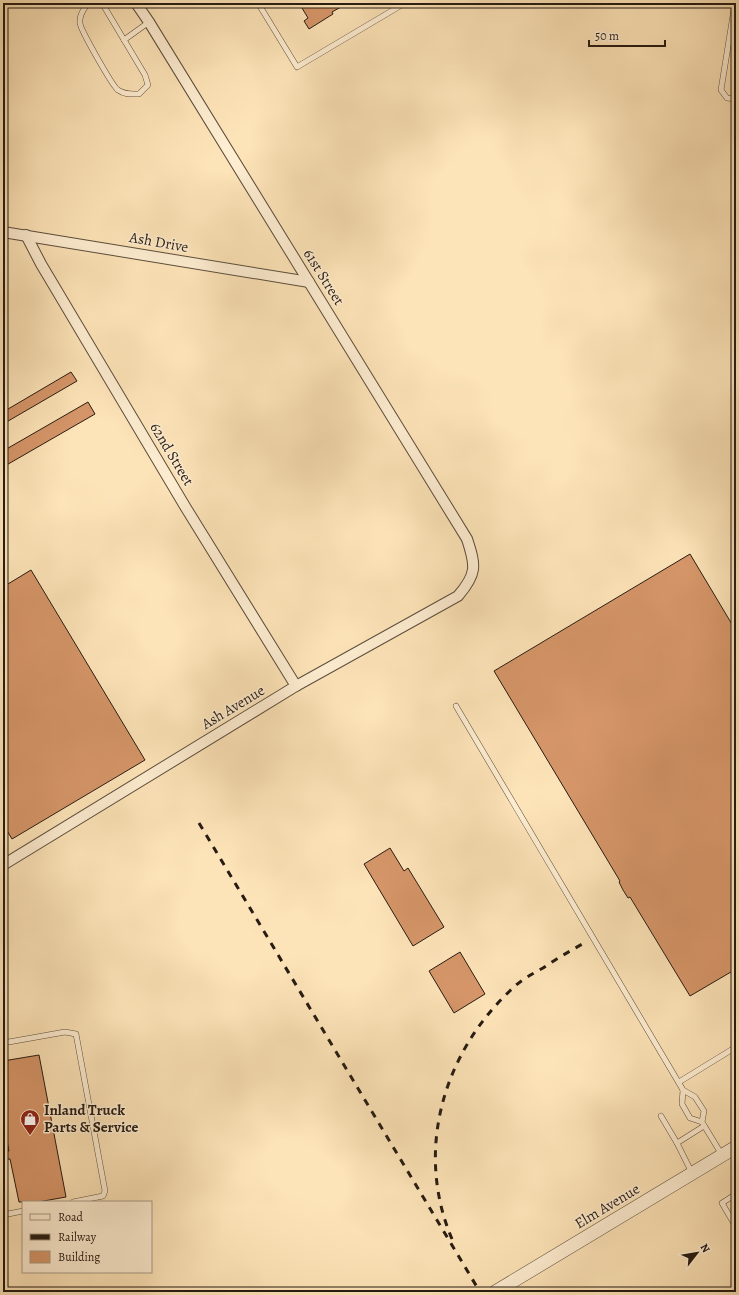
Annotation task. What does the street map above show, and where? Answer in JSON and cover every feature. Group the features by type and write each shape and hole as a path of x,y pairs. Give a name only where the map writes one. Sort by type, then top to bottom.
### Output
{"street":[{"name":"61st Street","path":"136,3 310,282 467,539 473,558 473,573"},
{"name":"Ash Drive","path":"3,232 310,282"},
{"name":"62nd Street","path":"26,235 41,264 186,508 296,686"},
{"name":"Ash Avenue","path":"3,865 296,686 458,596 467,585 473,573"},
{"name":"Elm Avenue","path":"495,1292 736,1148"}],"lane":[{"path":"88,3 81,13 80,23 88,40 117,90 127,94 139,94 148,85 145,75 102,3"},
{"path":"258,3 297,67 405,3"},
{"path":"735,3 722,90 727,98 736,99"},
{"path":"124,40 149,22"},
{"path":"456,706 679,1082 683,1090 682,1104 690,1118 703,1124 723,1156"},
{"path":"3,1043 65,1032 76,1034 106,1191 103,1196 78,1201"},
{"path":"679,1082 736,1047"},
{"path":"677,1143 703,1124 704,1111 695,1097 683,1090"},
{"path":"661,1116 693,1173"},
{"path":"736,1194 722,1203 736,1227"},
{"path":"3,1215 22,1211"}],"building":[{"path":"299,3 348,3 332,12 333,14 309,29 304,21 308,18"},
{"path":"71,372 77,381 3,424 3,412"},
{"path":"88,402 95,414 3,467 3,451"},
{"path":"690,554 736,631 736,969 690,996 630,897 628,898 623,890 619,882 620,881 494,671"},
{"path":"31,570 145,760 12,839 3,824 3,587"},
{"path":"390,848 404,871 408,868 444,927 413,946 364,864"},
{"path":"460,952 485,994 454,1013 429,971"},
{"name":"Inland Truck Parts & Service","path":"39,1055 66,1197 44,1201 19,1202 10,1159 7,1159 5,1151 9,1151 3,1121 3,1061"}],"railway":[{"path":"199,823 480,1292"},
{"path":"452,1239 441,1205 436,1171 436,1137 442,1104 453,1072 469,1041 489,1013 513,988 527,977 584,943"}],"place":[{"name":"Inland Truck Parts & Service","path":"30,1136"}]}
